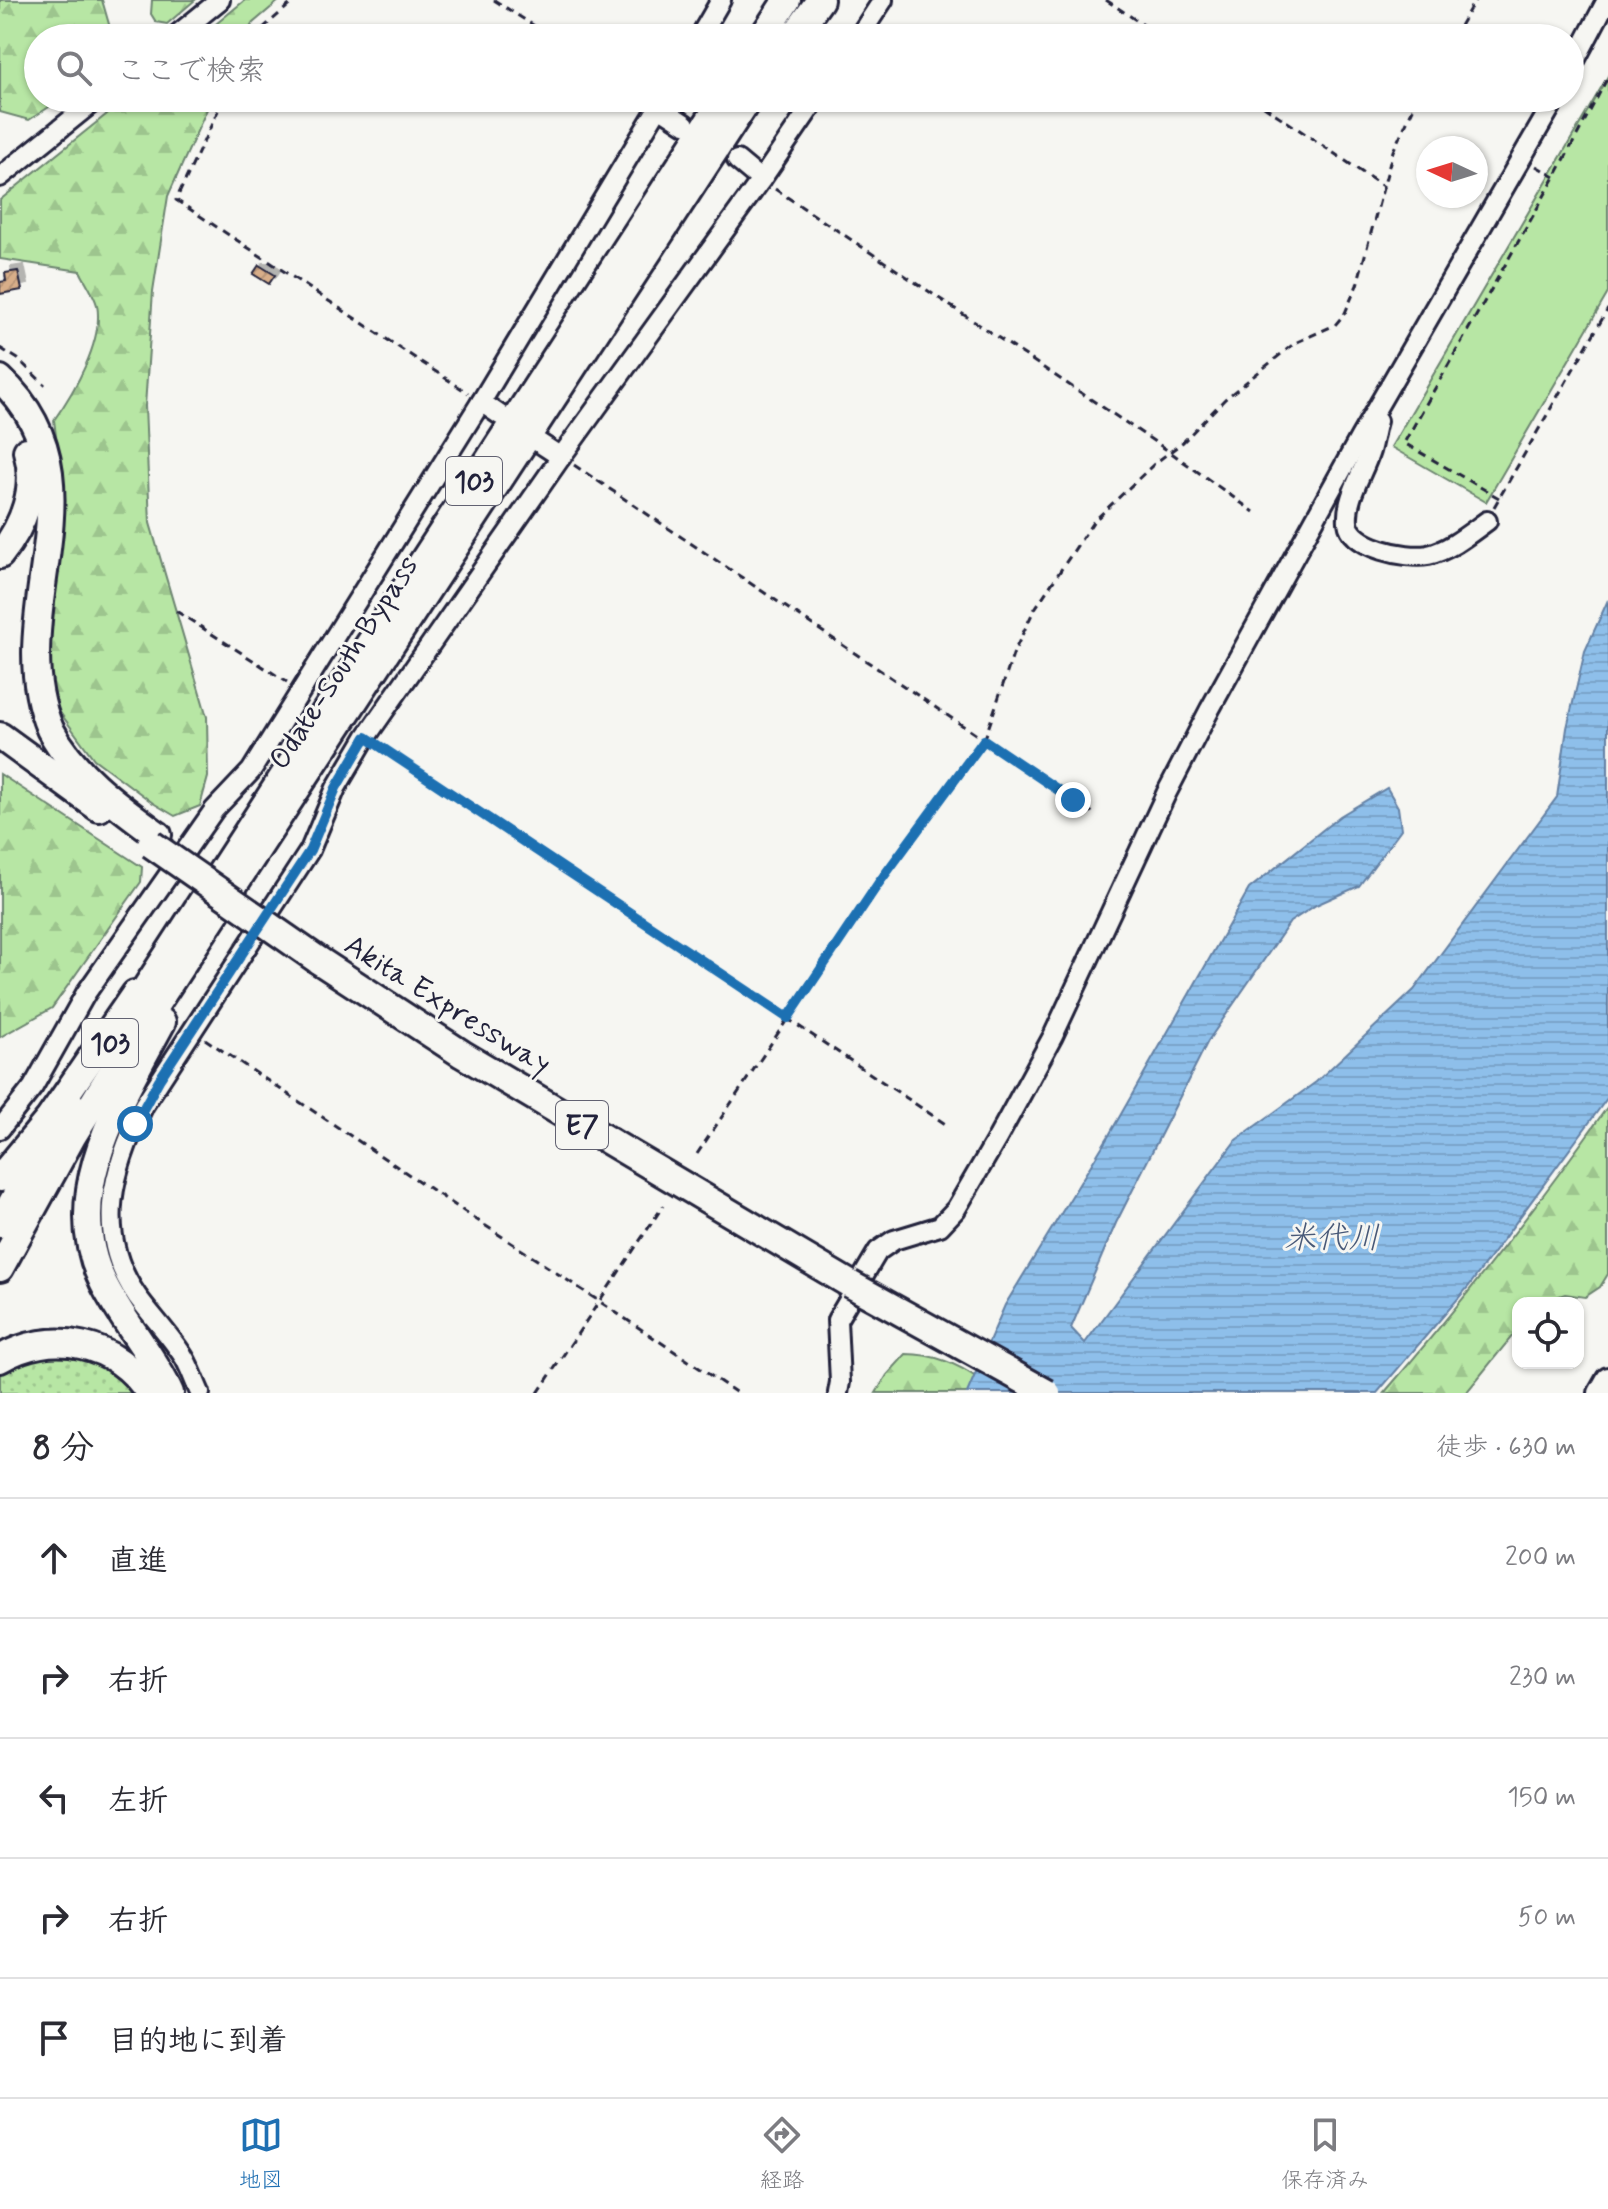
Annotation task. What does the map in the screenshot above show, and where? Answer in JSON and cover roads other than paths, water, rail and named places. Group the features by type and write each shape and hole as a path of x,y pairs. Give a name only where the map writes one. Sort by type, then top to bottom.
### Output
{"highway":[{"path":"769,24 784,0"},
{"path":"799,24 813,0"},
{"path":"802,24 820,0"},
{"name":"Odate-South Bypass","path":"0,1268 72,1137 114,1069 288,805 727,112"},
{"name":"Odate-South Bypass","path":"0,1224 35,1162 224,864 727,112"},
{"path":"0,379 34,420 46,459 48,506 32,636 34,683 41,707 50,728 76,768 155,840"},
{"path":"0,404 13,418 23,438 31,478 22,520 0,555"},
{"name":"Akita Expressway","path":"0,736 101,810 155,840 318,960 462,1054 850,1284 1047,1393"},
{"path":"0,747 101,810"},
{"path":"170,1393 160,1370 113,1302 101,1279 89,1233 91,1184 97,1158 121,1099 288,805"},
{"path":"0,1178 49,1119 224,864"},
{"path":"0,1359 25,1347 44,1343 84,1344 120,1361 149,1393"}],"main road":[{"path":"1600,1393 1608,1379"}],"street":[{"path":"190,24 220,0"},
{"path":"707,24 721,0"},
{"path":"867,24 883,0"},
{"path":"1584,44 1607,0"},
{"path":"0,177 81,112"},
{"path":"0,1129 33,1087 86,993 214,810 251,771 481,402 657,112"},
{"path":"672,112 685,124"},
{"path":"200,1393 185,1359 119,1263 111,1227 116,1176 126,1143 144,1105 310,850 336,788 366,737 807,112"},
{"path":"838,1393 837,1320 878,1251 894,1240 940,1226 956,1209 1053,1036 1166,794 1210,709 1381,402 1548,112"},
{"path":"737,160 761,180"},
{"path":"481,402 500,415"},
{"path":"1381,402 1370,450 1350,503 1348,525 1353,533 1367,544 1393,554 1427,555 1458,542 1487,521"},
{"path":"538,442 561,457"}],"water":[{"name":"米代川","path":"1608,600 1608,1097 1469,1286 1377,1393 967,1393 1005,1305 1108,1137 1249,889 1340,816 1387,788 1398,807 1401,829 1359,886 1316,905 1290,922 1208,1041 1116,1223 1071,1328 1085,1343 1236,1140 1316,1082 1414,990 1557,797 1567,728 1585,651"}]}
